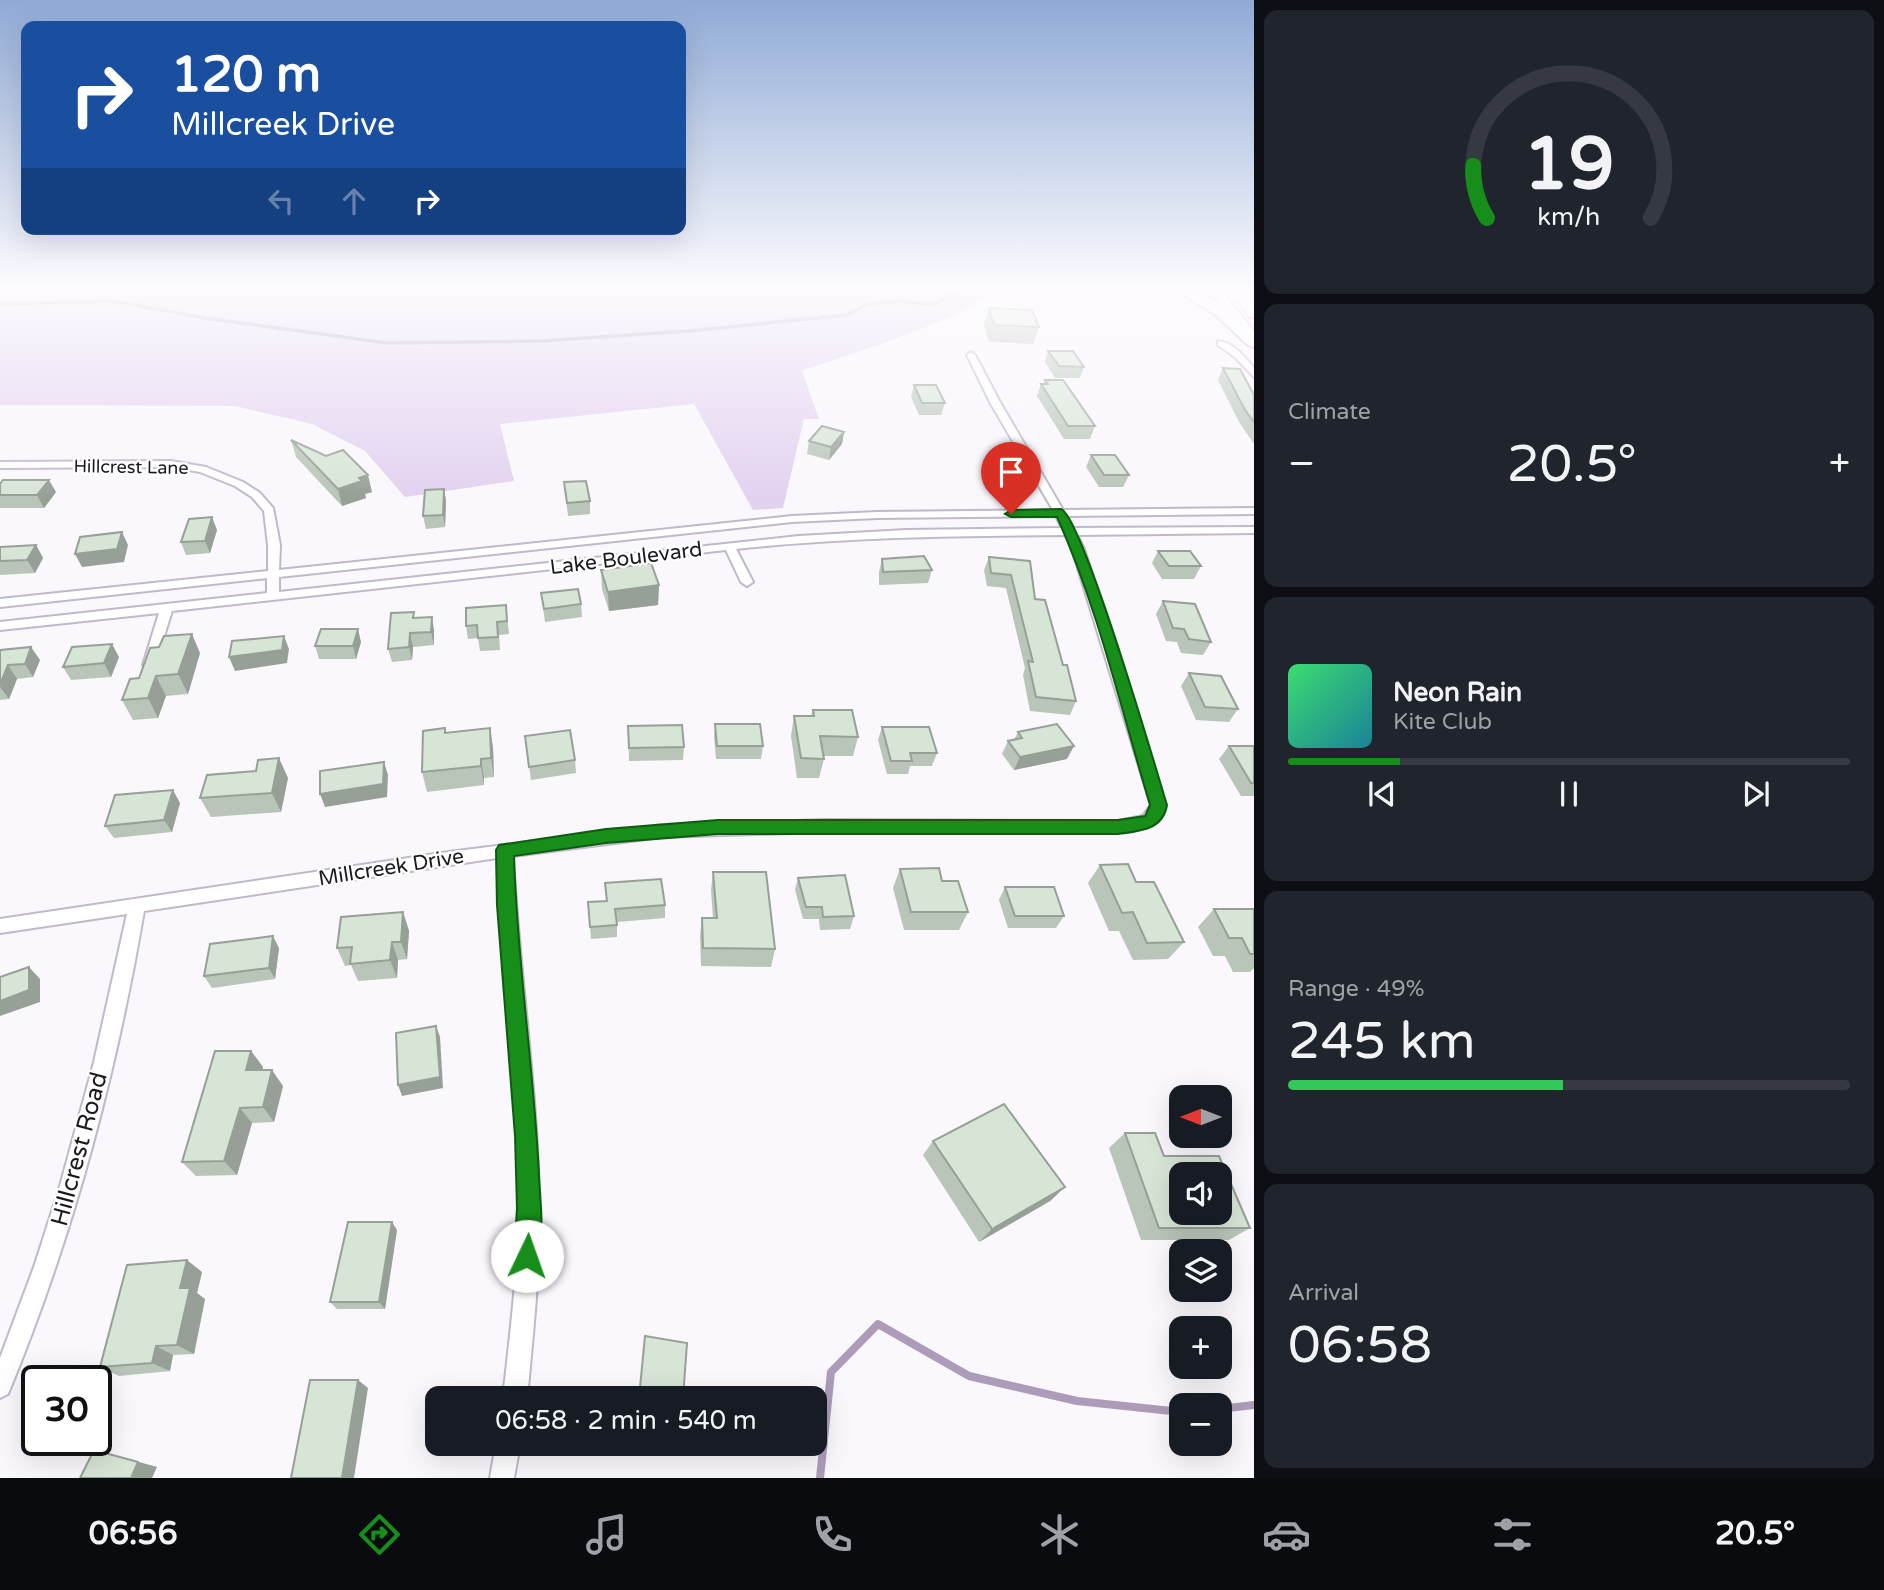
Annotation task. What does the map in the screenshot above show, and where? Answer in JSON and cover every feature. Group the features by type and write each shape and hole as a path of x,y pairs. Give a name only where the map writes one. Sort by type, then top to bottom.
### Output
{"street":[{"path":"973,359 985,387 1070,532"},
{"path":"1241,359 1254,374"},
{"name":"Hillcrest Lane","path":"0,466 171,464 220,475 256,495 269,510 273,530 272,596"},
{"name":"Lake Boulevard","path":"0,603 792,519 884,515 1254,512"},
{"name":"Lake Boulevard","path":"0,626 729,546 861,535 1254,530"},
{"name":"Millcreek Drive","path":"0,926 617,835 718,827 1118,827 1151,820 1157,814 1158,805 1098,607 1070,532"},
{"path":"729,546 747,582"},
{"path":"148,670 167,607"},
{"path":"505,850 506,905 526,1136 529,1208 516,1386"},
{"name":"Hillcrest Road","path":"0,1386 48,1261 76,1173 129,951 137,906"},
{"path":"502,1478 506,1456"}],"shaded area":[{"path":"0,359 837,359 802,371 819,419 804,419 783,508 753,510 694,404 500,424 514,481 405,497 365,451 312,424 235,406 0,405"}],"building":[{"path":"1054,359 1078,359 1084,367 1059,366"},
{"path":"1223,368 1240,369 1254,395 1254,422 1245,410"},
{"path":"1045,380 1063,380 1095,426 1068,426 1041,384 1048,384"},
{"path":"914,385 936,385 945,403 922,403"},
{"path":"822,426 844,432 831,447 809,441"},
{"path":"291,440 326,456 343,450 368,475 359,478 362,481 338,489"},
{"path":"1091,455 1115,455 1129,475 1104,475"},
{"path":"3,480 49,480 37,495 0,495 0,484"},
{"path":"586,481 590,501 567,503 564,482"},
{"path":"444,489 443,515 423,516 425,490"},
{"path":"212,517 205,541 181,542 189,519"},
{"path":"122,532 117,549 75,554 80,537"},
{"path":"36,545 27,560 0,561 0,547"},
{"path":"1158,551 1190,551 1201,566 1169,566"},
{"path":"924,556 932,570 883,572 882,559"},
{"path":"989,557 1030,561 1035,599 1045,600 1076,701 1036,697 1028,661 1033,662 1011,575 991,573"},
{"path":"651,563 659,585 608,592 601,570"},
{"path":"578,589 581,604 544,609 541,593"},
{"path":"1163,601 1195,604 1211,642 1189,639 1184,629 1173,628"},
{"path":"506,605 507,621 497,622 498,637 478,638 477,625 466,626 466,608"},
{"path":"414,612 413,618 432,617 431,632 410,633 409,647 388,649 391,613"},
{"path":"321,629 358,629 353,646 315,646"},
{"path":"192,634 178,674 156,676 148,698 122,700 130,679 139,678 150,648 159,647 164,636"},
{"path":"284,636 282,650 229,657 232,641"},
{"path":"112,644 104,663 63,667 72,647"},
{"path":"31,647 25,664 8,665 0,685 0,650"},
{"path":"1189,673 1221,676 1238,709 1205,707"},
{"path":"813,710 852,710 858,737 820,736 824,759 801,758 794,716 814,716"},
{"path":"715,724 760,724 763,746 717,746"},
{"path":"1057,724 1074,746 1020,757 1008,741 1022,738 1018,732"},
{"path":"682,725 684,747 629,748 628,726"},
{"path":"882,727 929,727 937,753 910,753 912,761 891,761"},
{"path":"445,728 445,733 490,728 491,758 481,759 481,766 422,772 423,731"},
{"path":"570,730 575,760 529,767 525,736"},
{"path":"1229,746 1254,746 1254,783 1251,783"},
{"path":"279,758 272,793 200,798 207,775 256,771 258,760"},
{"path":"384,762 383,784 320,794 320,771"},
{"path":"173,790 164,820 105,826 115,795"},
{"path":"1128,864 1136,882 1154,882 1184,942 1147,943 1133,912 1122,913 1100,865"},
{"path":"939,868 942,881 958,881 968,912 911,912 900,869"},
{"path":"713,872 766,872 775,949 703,948 702,918 717,918"},
{"path":"845,875 854,916 823,917 822,907 806,907 798,878"},
{"path":"661,879 665,905 615,909 617,925 590,927 588,902 607,901 605,883"},
{"path":"1005,887 1054,887 1064,916 1015,916"},
{"path":"1214,909 1254,909 1254,954 1250,954 1242,938 1229,938"},
{"path":"403,912 401,942 392,942 390,960 350,964 352,947 337,948 341,917"},
{"path":"273,936 269,968 204,976 210,944"},
{"path":"29,967 29,990 0,1001 0,977"},
{"path":"436,1026 440,1077 398,1085 396,1033"},
{"path":"215,1051 251,1051 246,1070 272,1070 263,1107 240,1108 224,1161 182,1162"},
{"path":"1004,1104 1065,1187 992,1229 933,1141"},
{"path":"1125,1133 1155,1133 1164,1156 1219,1156 1222,1162 1169,1162 1169,1225 1232,1225 1232,1186 1250,1228 1159,1228"},
{"path":"348,1222 392,1222 379,1302 330,1302"},
{"path":"187,1260 180,1288 190,1288 177,1345 156,1346 152,1363 101,1365 127,1265"},
{"path":"645,1336 687,1343 684,1386 640,1386"},
{"path":"310,1380 358,1380 342,1478 291,1478"},
{"path":"112,1455 138,1462 131,1478 80,1478 91,1456"}],"waterway":[{"path":"820,1478 831,1372 878,1324 969,1376 1077,1401 1169,1411"},
{"path":"1232,1408 1254,1405"}],"route":[{"path":"527,1256 529,1208 526,1136 506,905 505,850 606,836 718,827 1118,827 1138,825 1151,820 1157,814 1158,805 1102,622 1078,549 1061,513 1011,514"}]}
